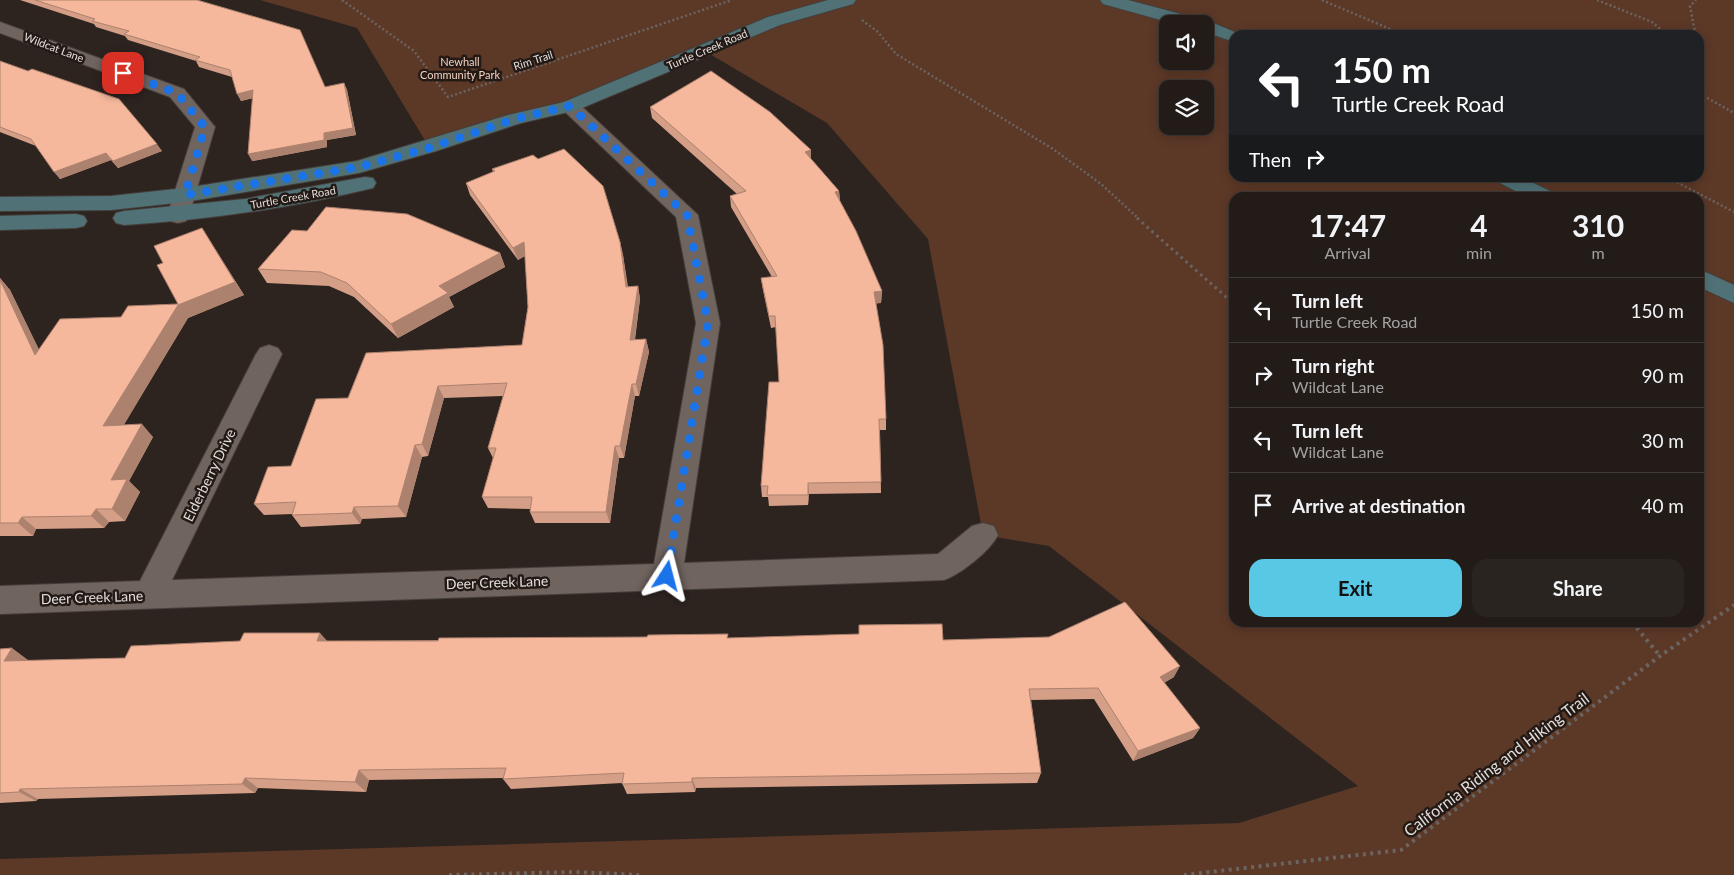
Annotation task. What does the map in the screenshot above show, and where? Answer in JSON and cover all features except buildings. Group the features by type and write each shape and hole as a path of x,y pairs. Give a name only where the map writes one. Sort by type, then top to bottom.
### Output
{"street":[{"path":"1108,0 1163,15"},
{"name":"Turtle Creek Road","path":"0,204 111,203 185,195 359,167 429,148 515,119 570,106 774,21 839,2"},
{"path":"1214,29 1229,35"},
{"name":"Wildcat Lane","path":"5,33 177,93 205,127 178,216"},
{"path":"570,106 687,215 708,323 667,576"},
{"name":"Turtle Creek Road","path":"0,223 178,216 307,197 415,171 541,131 570,106"},
{"path":"1516,182 1535,192"},
{"path":"1704,279 1734,295"},
{"name":"Elderberry Drive","path":"149,596 269,354"},
{"name":"Deer Creek Lane","path":"0,600 944,567 983,536"}],"path":[{"name":"Rim Trail","path":"342,0 414,51 448,97 732,0"},
{"path":"1322,0 1392,30"},
{"path":"1597,0 1652,22 1661,30"},
{"path":"1695,30 1690,6 1696,0"},
{"path":"839,2 878,32 896,54 936,80 1053,149 1101,184 1186,263 1229,300"},
{"path":"1704,96 1734,112"},
{"path":"1677,182 1696,192"},
{"path":"1704,196 1734,212"},
{"name":"California Riding and Hiking Trail","path":"1704,626 1734,605"},
{"path":"1636,627 1660,656"},
{"name":"California Riding and Hiking Trail","path":"1184,875 1401,850 1660,656 1702,627"},
{"path":"449,875 575,872 639,875"}],"green space":[{"name":"Newhall Community Park","path":"260,0 1734,0 1734,875 0,875 0,859 1239,823 1358,786 1049,546 983,535 928,239 827,123 703,50 570,106 429,147 357,28"}],"route":[{"path":"123,73 177,93 205,127 185,195 359,167 429,148 515,119 570,106 687,215 708,323 667,576"}]}
